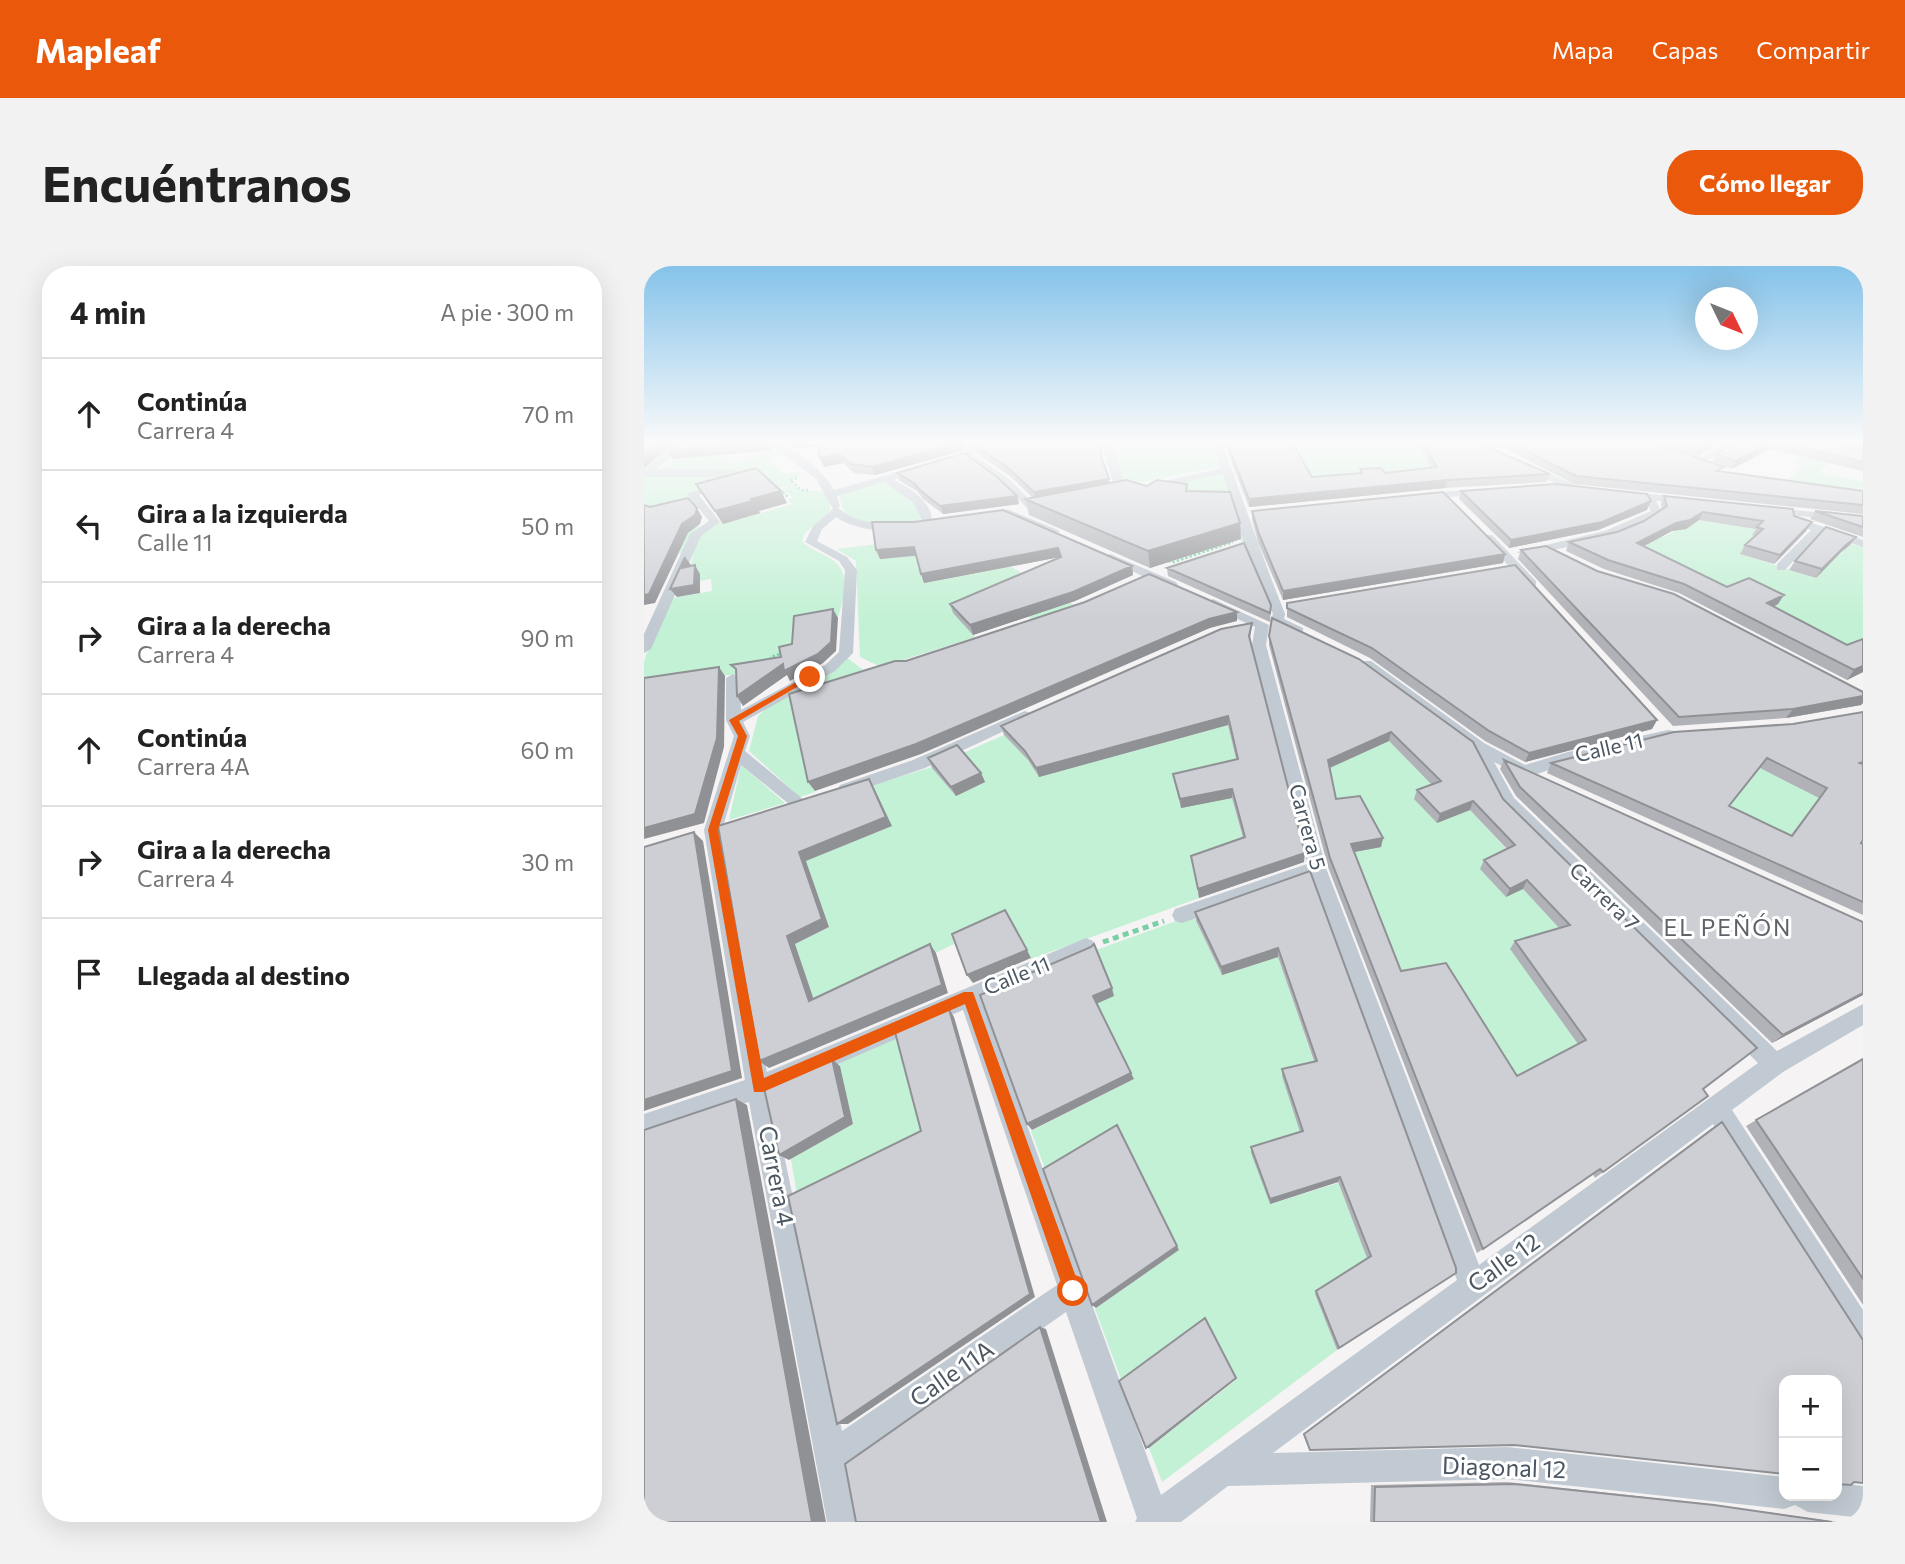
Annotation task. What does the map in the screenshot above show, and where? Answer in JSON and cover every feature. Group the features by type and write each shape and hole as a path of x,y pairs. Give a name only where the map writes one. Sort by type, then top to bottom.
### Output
{"street":[{"path":"644,649 696,534 715,522 698,502"},
{"path":"834,502 836,511 845,520 869,526 941,520"},
{"path":"916,523 920,502"},
{"path":"1026,502 1030,505"},
{"path":"1244,502 1250,513 1243,543 1276,615"},
{"path":"1452,502 1462,512"},
{"path":"1505,555 1545,549 1611,533 1657,512 1651,502"},
{"path":"1690,502 1702,503"},
{"path":"1030,505 1043,505 1000,512 1030,505"},
{"path":"1754,509 1863,519"},
{"path":"734,720 777,694 830,668 846,653 851,570 843,559 811,542 817,528 836,511"},
{"path":"1767,511 1863,544"},
{"path":"1000,512 1067,538"},
{"path":"1479,529 1505,555 1509,568 1543,596"},
{"path":"1781,567 1818,529"},
{"path":"1545,549 1566,559"},
{"path":"1102,554 1187,592"},
{"path":"1127,585 1178,563"},
{"path":"1200,597 1276,615 1314,639"},
{"path":"1234,627 1276,615"},
{"name":"Carrera 5","path":"1276,615 1259,645 1317,868 1474,1285"},
{"name":"Carrera 7","path":"1352,657 1478,747 1549,783"},
{"path":"733,678 734,720 742,736 737,753 814,800"},
{"path":"776,812 919,764 1040,710"},
{"name":"Calle 11","path":"1524,771 1670,731"},
{"name":"Carrera 7","path":"1478,747 1507,802 1775,1064"},
{"name":"Carrera 4","path":"737,753 710,831 844,1522"},
{"path":"1182,915 1317,868"},
{"name":"Calle 11","path":"644,1126 758,1087 1086,947"},
{"path":"969,996 1157,1521"},
{"name":"Calle 12","path":"1157,1521 1775,1064 1863,1014"},
{"path":"1716,1107 1863,1336"},
{"name":"Calle 11A","path":"831,1457 1073,1291"},
{"name":"Diagonal 12","path":"1223,1470 1507,1463 1779,1492"},
{"path":"1842,1500 1863,1502"}],"path":[{"path":"1161,560 1178,563 1243,543"},
{"path":"769,665 771,657 791,651"},
{"path":"1086,947 1182,915"}],"green space":[{"path":"644,502 695,502 697,505 644,518"},
{"path":"790,502 829,502 830,512 805,533 802,541 835,561 844,575 843,600 838,618 799,625 797,653 777,657 776,668 644,688 644,661 667,599 712,591 711,579 700,581 688,576 694,552 679,554 685,530 721,521 723,524 792,504"},
{"path":"841,502 915,502 919,504 924,520 870,524 851,518 844,511"},
{"path":"1154,502 1234,502 1249,543 1242,545 1239,528"},
{"path":"1766,514 1775,542 1741,554 1815,578 1820,574 1812,545 1841,554 1845,549 1818,539 1847,548 1852,544 1863,547 1863,646 1840,654 1722,596 1611,557 1640,527 1664,537 1695,520"},
{"path":"877,544 918,555 1003,562 1074,605 1032,619 994,595 954,613 975,637 881,667 860,657 856,561 837,549"},
{"path":"846,657 870,675 793,693 815,792 800,797 749,751 758,716 782,695"},
{"path":"1228,725 1238,768 1232,798 1245,847 1192,865 1199,898 1031,959 1009,918 817,1009 795,944 829,927 806,861 891,826 873,785 932,767 956,796 985,782 961,754 1004,735 1028,760 1039,777"},
{"path":"1389,741 1438,791 1437,823 1470,810 1511,854 1506,897 1523,889 1564,933 1580,1047 1512,1083 1398,979 1349,853 1381,846 1335,808 1327,769"},
{"path":"741,765 785,803 729,820"},
{"path":"1760,768 1863,819 1863,858 1784,845 1722,816"},
{"path":"1193,915 1222,975 1278,957 1316,1068 1302,1137 1270,1204 1338,1183 1368,1259 1315,1294 1337,1350 1162,1482 1149,1448 1236,1380 1122,1382 1095,1309 1179,1250 1120,1132 1047,1174 1031,1131 1134,1079 1052,1055 1096,950"},
{"path":"901,1036 928,1137 798,1201 791,1159 853,1124 839,1063"}],"building":[{"path":"673,502 691,502 697,508 695,515 682,524 649,594 644,595 644,505 650,507"},
{"path":"708,502 751,502 715,511"},
{"path":"935,502 974,502 940,506"},
{"path":"1031,502 1233,502 1240,523 1148,551"},
{"path":"1346,502 1453,502 1505,554 1283,591 1252,511"},
{"path":"1472,502 1650,502 1602,522 1511,540"},
{"path":"1666,502 1720,502 1793,509 1794,516 1812,522 1780,555 1745,545 1763,529 1757,527 1763,521 1703,512 1637,543 1727,587 1749,578 1784,595 1767,603 1847,645 1863,639 1863,666 1854,670 1684,584 1608,560 1569,542 1617,532 1644,521 1667,506"},
{"path":"1829,502 1863,502 1863,505"},
{"path":"1003,510 1132,566 1073,592 970,625 950,604 1061,557 1058,548 921,574 914,547 876,550 872,522 914,522"},
{"path":"1815,511 1863,516 1863,527"},
{"path":"1826,527 1856,537 1822,569 1795,561"},
{"path":"1244,543 1271,605 1270,613 1167,568"},
{"path":"1546,546 1597,571 1674,594 1863,692 1863,696 1793,709 1679,717 1521,550"},
{"path":"685,557 682,568 695,565 694,585 670,589"},
{"path":"1515,565 1657,720 1529,753 1489,731 1372,648 1287,608 1287,603"},
{"path":"1149,574 1237,612 1209,619 916,744 808,782 789,694 895,661 906,661 1085,602"},
{"path":"833,609 831,642 818,654 784,671 783,664 737,696 736,669 731,665 781,657 779,647 792,644 794,616"},
{"path":"1272,618 1359,659 1473,742 1503,799 1757,1048 1703,1089 1708,1096 1603,1172 1600,1169 1483,1249 1330,858 1269,636","holes":["1391,732 1441,781 1417,790 1440,814 1473,801 1515,845 1484,860 1510,889 1527,880 1570,925 1515,941 1586,1040 1517,1076 1446,963 1401,971 1351,844 1383,838 1360,796 1336,799 1328,760"]},
{"path":"1252,623 1249,636 1305,853 1198,889 1191,856 1245,837 1232,789 1180,799 1173,774 1238,759 1228,716 1036,768 1025,751 1001,726 1221,629"},
{"path":"719,667 717,738 695,814 644,828 644,678"},
{"path":"1863,712 1863,762 1860,763 1863,764 1863,902 1551,763 1674,732 1793,724","holes":["1767,758 1827,788 1792,836 1729,806"]},
{"path":"957,745 981,773 951,787 928,758"},
{"path":"1504,760 1863,922 1863,993 1783,1035 1520,787"},
{"path":"869,779 886,817 799,852 822,919 787,936 809,1001 930,944 942,985 759,1061 718,826"},
{"path":"694,832 732,1071 644,1100 644,847"},
{"path":"1310,871 1456,1268 1456,1273 1339,1348 1316,1291 1371,1256 1340,1177 1270,1199 1251,1147 1303,1131 1282,1069 1317,1061 1278,948 1221,967 1195,912"},
{"path":"1005,910 1027,950 967,975 952,934"},
{"path":"1094,944 1112,988 1093,996 1131,1073 1027,1124 980,995"},
{"path":"949,1009 1030,1294 837,1424 788,1196 921,1131 895,1032"},
{"path":"832,1059 845,1117 779,1155 764,1088"},
{"path":"1863,1059 1863,1279 1756,1120"},
{"path":"736,1099 812,1522 644,1522 644,1130"},
{"path":"1722,1122 1863,1340 1863,1483 1842,1484 1842,1375 1779,1375 1779,1473 1514,1445 1310,1450 1304,1434"},
{"path":"1117,1125 1177,1246 1092,1305 1043,1169"},
{"path":"1205,1318 1236,1378 1146,1448 1119,1381"},
{"path":"1040,1327 1101,1522 856,1522 845,1464"},
{"path":"1514,1484 1714,1505 1832,1522 1374,1522 1375,1487"}],"district":[{"name":"EL PEÑÓN","path":"1728,928"}],"route":[{"path":"810,677 734,720 742,736 713,830 758,1087 969,996 1073,1291"}]}
